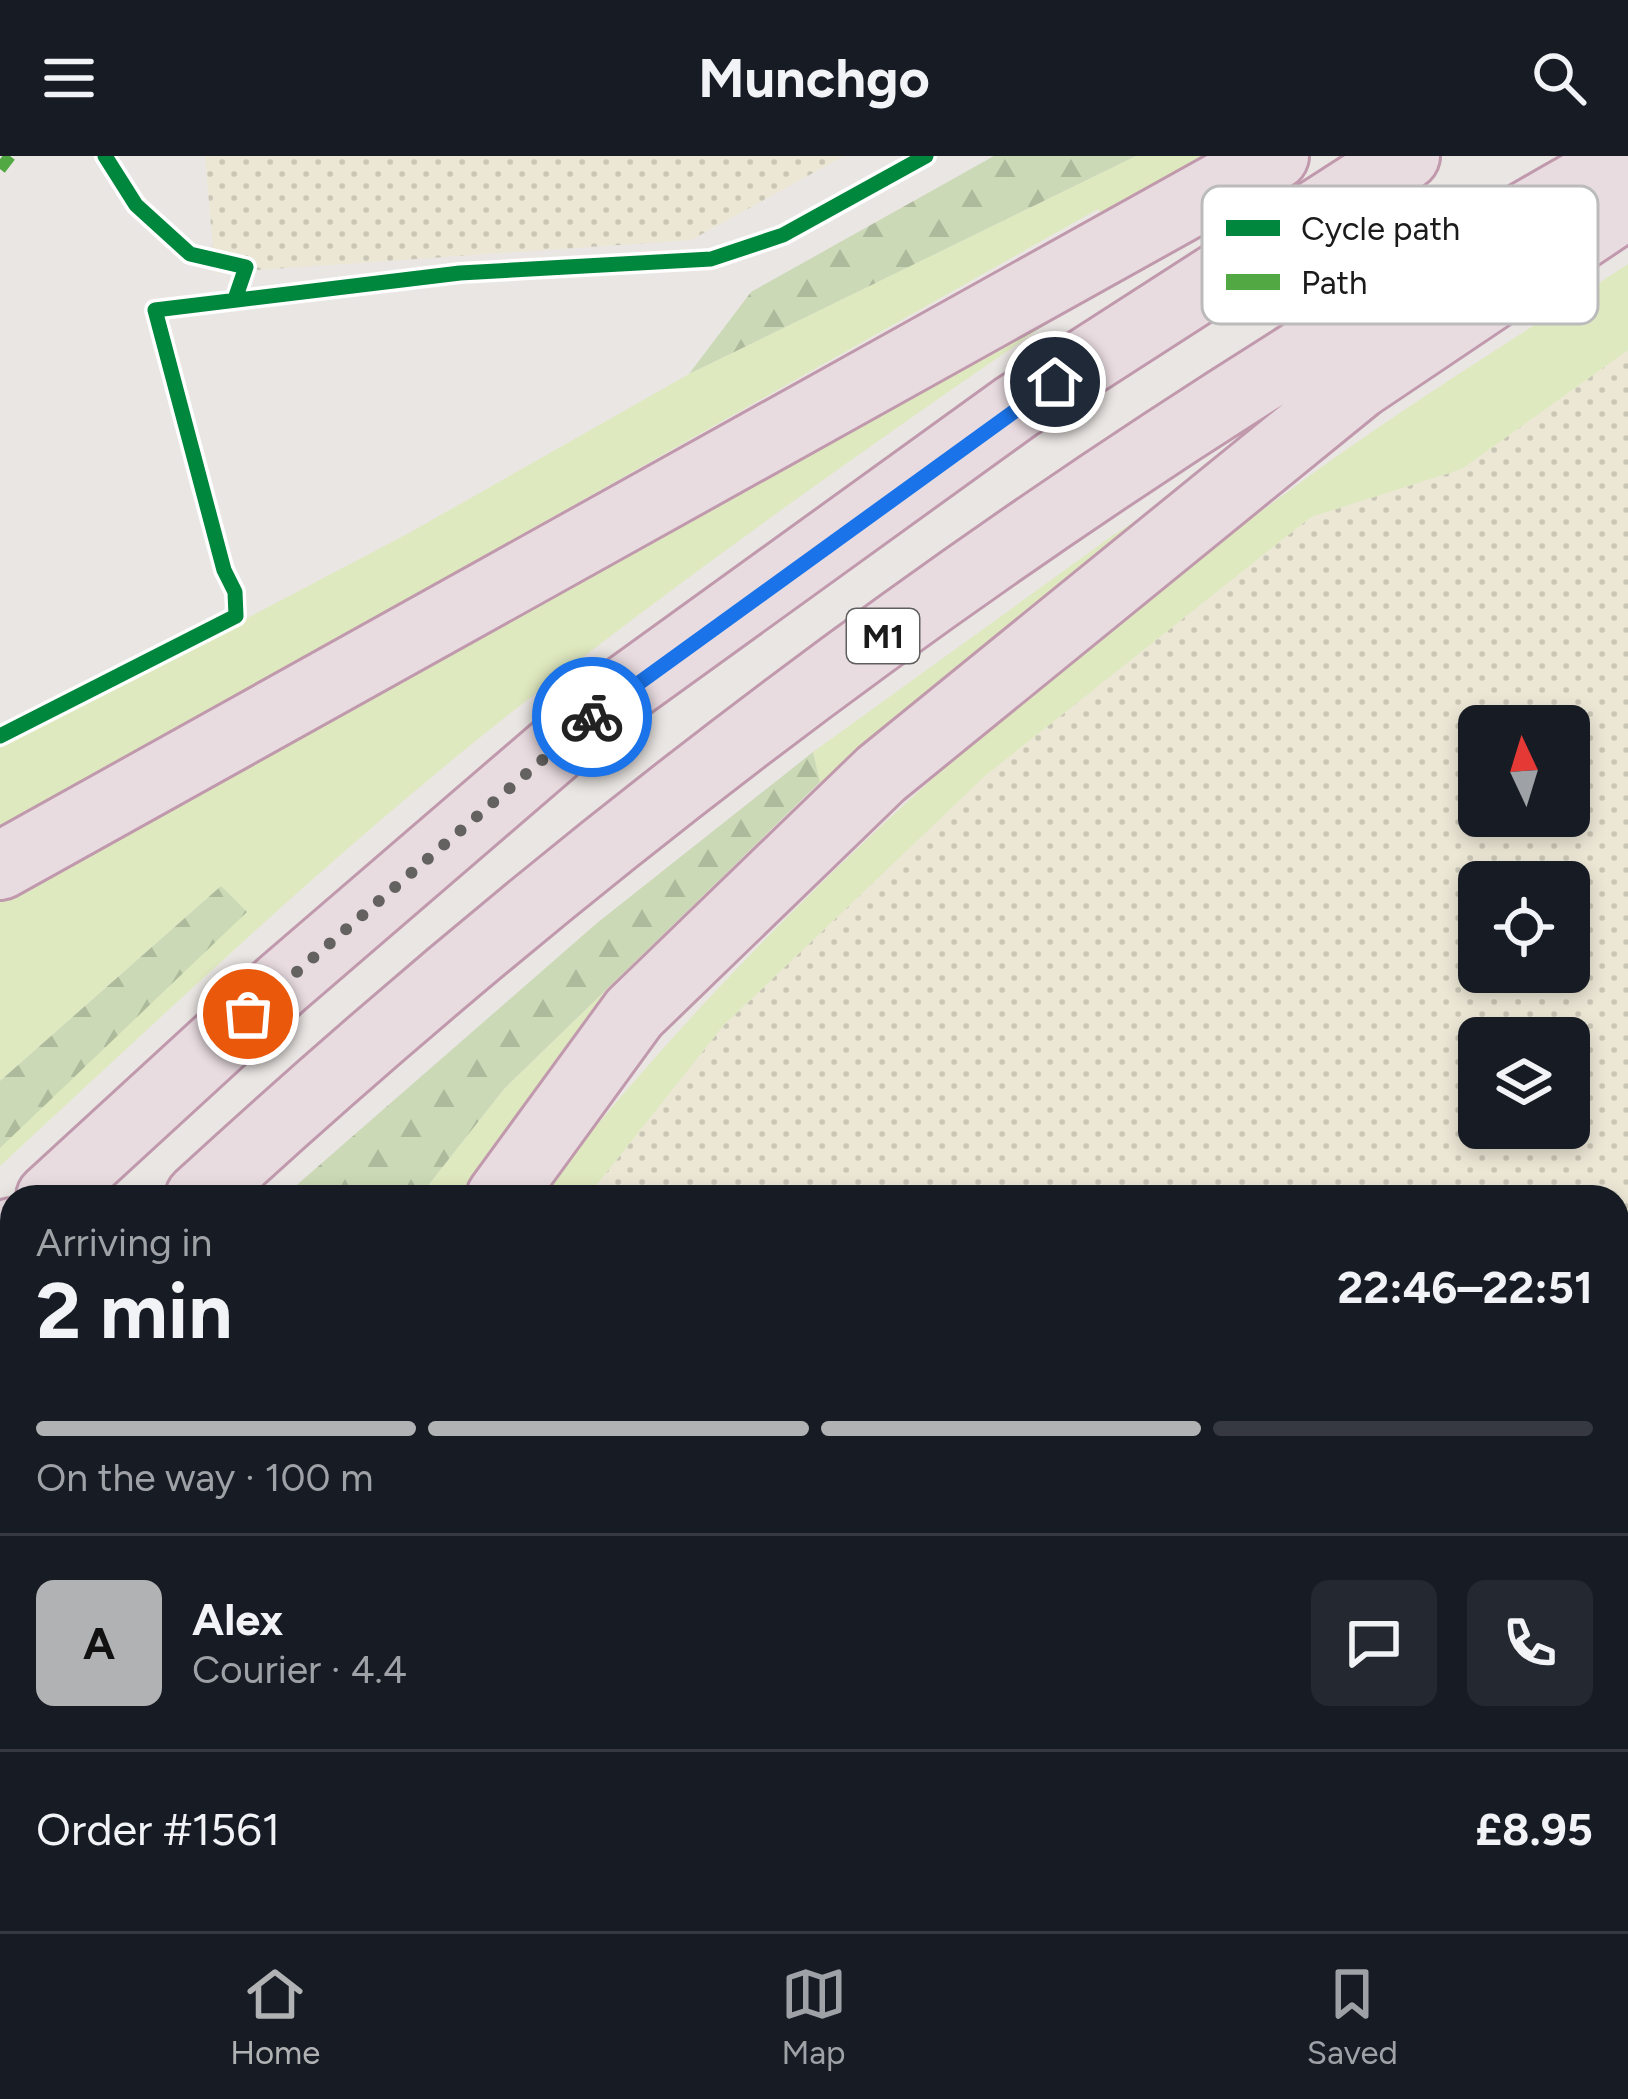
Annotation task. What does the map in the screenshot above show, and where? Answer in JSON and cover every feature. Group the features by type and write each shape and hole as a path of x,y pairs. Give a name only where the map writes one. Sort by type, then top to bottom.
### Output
{"highway":[{"path":"1221,186 1275,156"},
{"path":"1359,186 1406,156"},
{"name":"M1","path":"1576,186 1628,158"},
{"path":"0,866 1202,197"},
{"path":"1598,224 1628,204"},
{"path":"63,1185 282,984 620,693 1016,407 1202,287"},
{"name":"M1","path":"212,1185 350,1058 700,768 1090,486 1348,324"},
{"path":"509,1185 634,1013 880,774 1359,385 1450,324"}],"shaded area":[{"path":"205,156 844,156 691,240 215,273"},
{"path":"1628,350 1628,1185 597,1185 723,1026 985,776 1311,517 1462,469"}],"green space":[{"path":"994,156 1136,156 689,374 751,292"},
{"path":"1136,156 1209,156 1103,215 1098,209 0,829 0,748 409,533 689,374"},
{"path":"1202,212 1202,219 890,432 517,708 318,874 0,1166 0,1148 221,886 0,1081 0,893"},
{"path":"1628,264 1628,350 1462,469 1311,517 985,776 723,1026 597,1185 549,1185 716,991 909,800 1012,709 1224,539 1443,385 1536,324 1598,324 1598,284"},
{"path":"1294,417 533,1107 471,1185 428,1185 504,1089 820,783 813,752 1112,536"},
{"path":"813,752 820,782 504,1089 428,1185 297,1185 597,923"},
{"path":"221,886 247,912 0,1148 0,1081"}],"marked path":[{"path":"0,169 10,156"}],"cycle path":[{"path":"105,156 136,205 190,254 246,267 235,299"},
{"path":"236,616 235,592 224,570 155,310 460,273 711,259 783,235 926,156"},
{"path":"0,736 236,616"}],"way so far":[{"path":"248,1014 592,717"}],"route":[{"path":"592,717 1055,382"}]}
